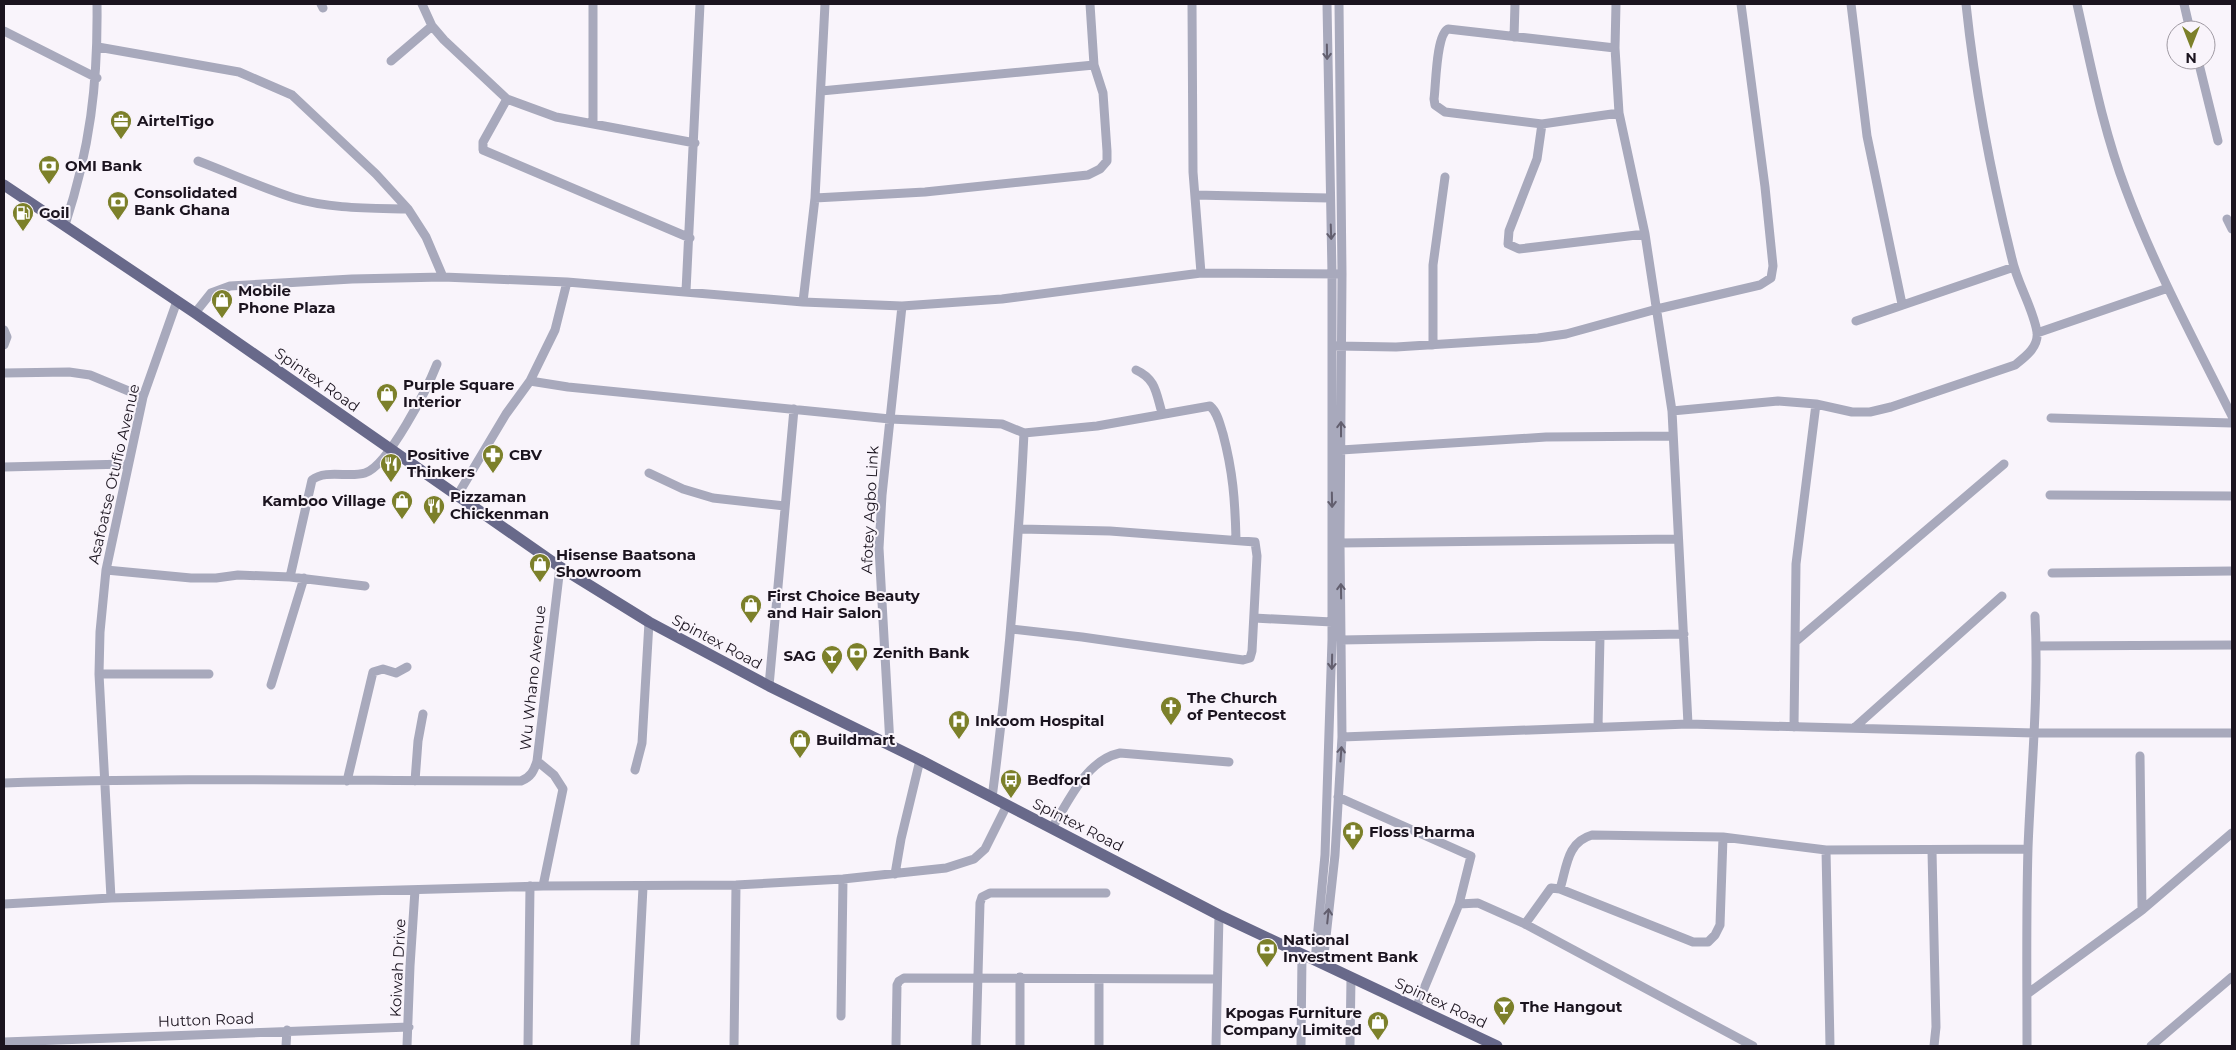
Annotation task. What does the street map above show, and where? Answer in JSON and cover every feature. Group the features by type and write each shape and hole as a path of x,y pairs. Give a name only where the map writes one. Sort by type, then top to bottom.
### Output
{"main road":[{"name":"Spintex Road","path":"4,185 195,313 560,567 649,622 769,686 920,760 1220,915 1497,1046"}],"street":[{"path":"66,225 83,167 97,78 97,4"},
{"path":"422,4 432,26 462,58 507,98 556,117 695,142"},
{"path":"593,4 593,124"},
{"path":"686,291 695,142 700,4"},
{"path":"803,302 815,198 825,4"},
{"path":"815,198 925,192 1092,174 1107,161 1108,150 1103,93 1094,65 1090,4"},
{"path":"1192,4 1195,195 1201,273"},
{"path":"1319,963 1335,855 1342,737 1341,450 1332,274 1327,4"},
{"path":"1319,963 1329,789 1336,346 1342,274 1339,4"},
{"path":"1514,37 1515,4"},
{"path":"1616,4 1615,48 1619,112 1644,234 1672,411 1688,724"},
{"path":"1336,346 1433,345 1538,338 1566,334 1657,309 1760,285 1770,278 1773,266 1766,187 1741,4"},
{"path":"1851,4 1866,136 1902,304"},
{"path":"1672,411 1778,401 1816,404 1852,412 1870,412 1891,408 2015,365 2031,352 2037,333 2014,267 1999,206 1972,68 1966,4"},
{"path":"2077,4 2102,115 2126,190 2168,288 2232,416"},
{"path":"2184,4 2188,20"},
{"path":"391,61 432,26"},
{"path":"1615,48 1456,30 1445,31 1440,40 1435,106 1445,112 1542,124 1619,112"},
{"path":"4,31 97,78"},
{"path":"98,47 239,72 292,95 376,174 408,209 426,237 443,277"},
{"path":"821,91 1094,65"},
{"path":"2200,70 2218,141"},
{"path":"507,98 483,142 483,150 690,238"},
{"path":"1542,124 1537,159 1509,231 1508,244 1519,249 1644,234"},
{"path":"198,161 294,198 317,203 365,208 408,209"},
{"path":"1433,345 1433,265 1445,177"},
{"path":"1195,195 1330,198"},
{"path":"2227,219 2232,229"},
{"path":"1856,321 2014,267"},
{"path":"195,313 211,293 230,286 352,279 443,277 567,282 803,302 902,306 1002,299 1201,273 1342,274"},
{"path":"457,496 506,414 530,381 555,330 567,282"},
{"path":"2037,333 2168,288"},
{"name":"Asafoatse Otufio Avenue","path":"111,898 99,674 100,632 106,570 127,464 143,398 177,301"},
{"name":"Afotey Agbo Link","path":"890,746 879,548 902,306"},
{"path":"4,330 7,337 4,345"},
{"path":"290,577 312,480 324,476 366,473 377,466 413,416 437,364"},
{"path":"1136,370 1148,376 1153,383 1162,414"},
{"path":"4,373 70,372 90,375 143,398"},
{"path":"530,381 568,387 890,418 1002,424 1024,433 1087,427 1204,406 1214,410 1234,479 1236,539"},
{"path":"1794,728 1796,564 1816,404"},
{"path":"769,686 794,409"},
{"path":"2051,418 2232,423"},
{"path":"992,798 1020,529 1024,433"},
{"path":"1341,450 1546,436 1673,436"},
{"path":"4,467 127,464"},
{"path":"1795,642 2004,464"},
{"path":"649,473 683,488 713,498 785,506"},
{"path":"2050,495 2232,496"},
{"path":"1011,629 1248,660 1251,656 1257,546 1251,540 1110,531 1020,529"},
{"path":"1340,543 1678,539"},
{"name":"Wu Whano Avenue","path":"538,762 560,567"},
{"path":"106,570 192,578 216,578 238,575 290,577 365,586"},
{"path":"2052,573 2232,571"},
{"path":"271,685 304,578"},
{"path":"1854,728 2002,596"},
{"path":"2028,1046 2028,849 2037,646 2035,616"},
{"path":"1254,618 1332,622"},
{"path":"635,770 642,743 649,622"},
{"path":"1341,640 1600,637 1684,634"},
{"path":"1598,727 1600,637"},
{"path":"2037,646 2232,645"},
{"path":"347,781 373,672 383,669 396,673 407,667"},
{"path":"99,674 209,674"},
{"path":"416,781 418,742 423,714"},
{"path":"1342,737 1688,724 2034,733 2232,733"},
{"path":"1052,828 1086,775 1098,761 1109,755 1120,753 1229,762"},
{"path":"2140,756 2142,910"},
{"path":"895,874 901,838 920,760"},
{"path":"4,783 104,779 521,781 530,776 538,762 554,776 563,789 543,886"},
{"path":"1338,797 1471,856 1459,904 1416,1008"},
{"path":"4,904 111,898 530,886 644,887 736,885 895,874 946,868 974,859 985,849 1007,805"},
{"path":"2027,994 2142,910 2232,833"},
{"path":"1560,889 1573,847 1582,838 1592,834 1723,837 1826,850 1932,851 2028,849"},
{"path":"1525,924 1551,888 1560,889 1693,942 1708,942 1715,935 1720,925 1723,837"},
{"path":"1826,850 1830,1046"},
{"path":"1932,851 1936,1027 1934,1046"},
{"path":"840,1016 843,879"},
{"path":"734,1046 736,885"},
{"path":"528,1046 530,886"},
{"path":"635,1046 644,887"},
{"name":"Koiwah Drive","path":"407,1046 410,966 416,890"},
{"path":"976,1046 976,977 980,903 984,895 1106,893"},
{"path":"1459,904 1478,903 1525,924 1753,1046"},
{"path":"1216,1046 1216,979 1220,915"},
{"path":"1301,1046 1302,955"},
{"path":"1020,977 1020,1046"},
{"path":"2151,1046 2232,977"},
{"path":"896,1046 899,981 904,978 1216,979"},
{"path":"1350,1046 1351,978"},
{"path":"1099,979 1099,1046"},
{"name":"Hutton Road","path":"4,1042 287,1030 409,1027"},
{"path":"286,1046 287,1030"}],"place":[{"name":"AirtelTigo","path":"121,140"},
{"name":"OMI Bank","path":"49,185"},
{"name":"Consolidated Bank Ghana","path":"118,221"},
{"name":"Goil","path":"23,232"},
{"name":"Mobile Phone Plaza","path":"222,319"},
{"name":"Purple Square Interior","path":"387,413"},
{"name":"CBV","path":"493,474"},
{"name":"Positive Thinkers","path":"391,483"},
{"name":"Kamboo Village","path":"402,520"},
{"name":"Pizzaman Chickenman","path":"434,525"},
{"name":"Hisense Baatsona Showroom","path":"540,583"},
{"name":"First Choice Beauty and Hair Salon","path":"751,624"},
{"name":"Zenith Bank","path":"857,672"},
{"name":"SAG","path":"832,675"},
{"name":"The Church of Pentecost","path":"1171,726"},
{"name":"Inkoom Hospital","path":"959,740"},
{"name":"Buildmart","path":"800,759"},
{"name":"Bedford","path":"1011,799"},
{"name":"Floss Pharma","path":"1353,851"},
{"name":"National Investment Bank","path":"1267,968"},
{"name":"The Hangout","path":"1504,1026"},
{"name":"Kpogas Furniture Company Limited","path":"1378,1041"}]}
